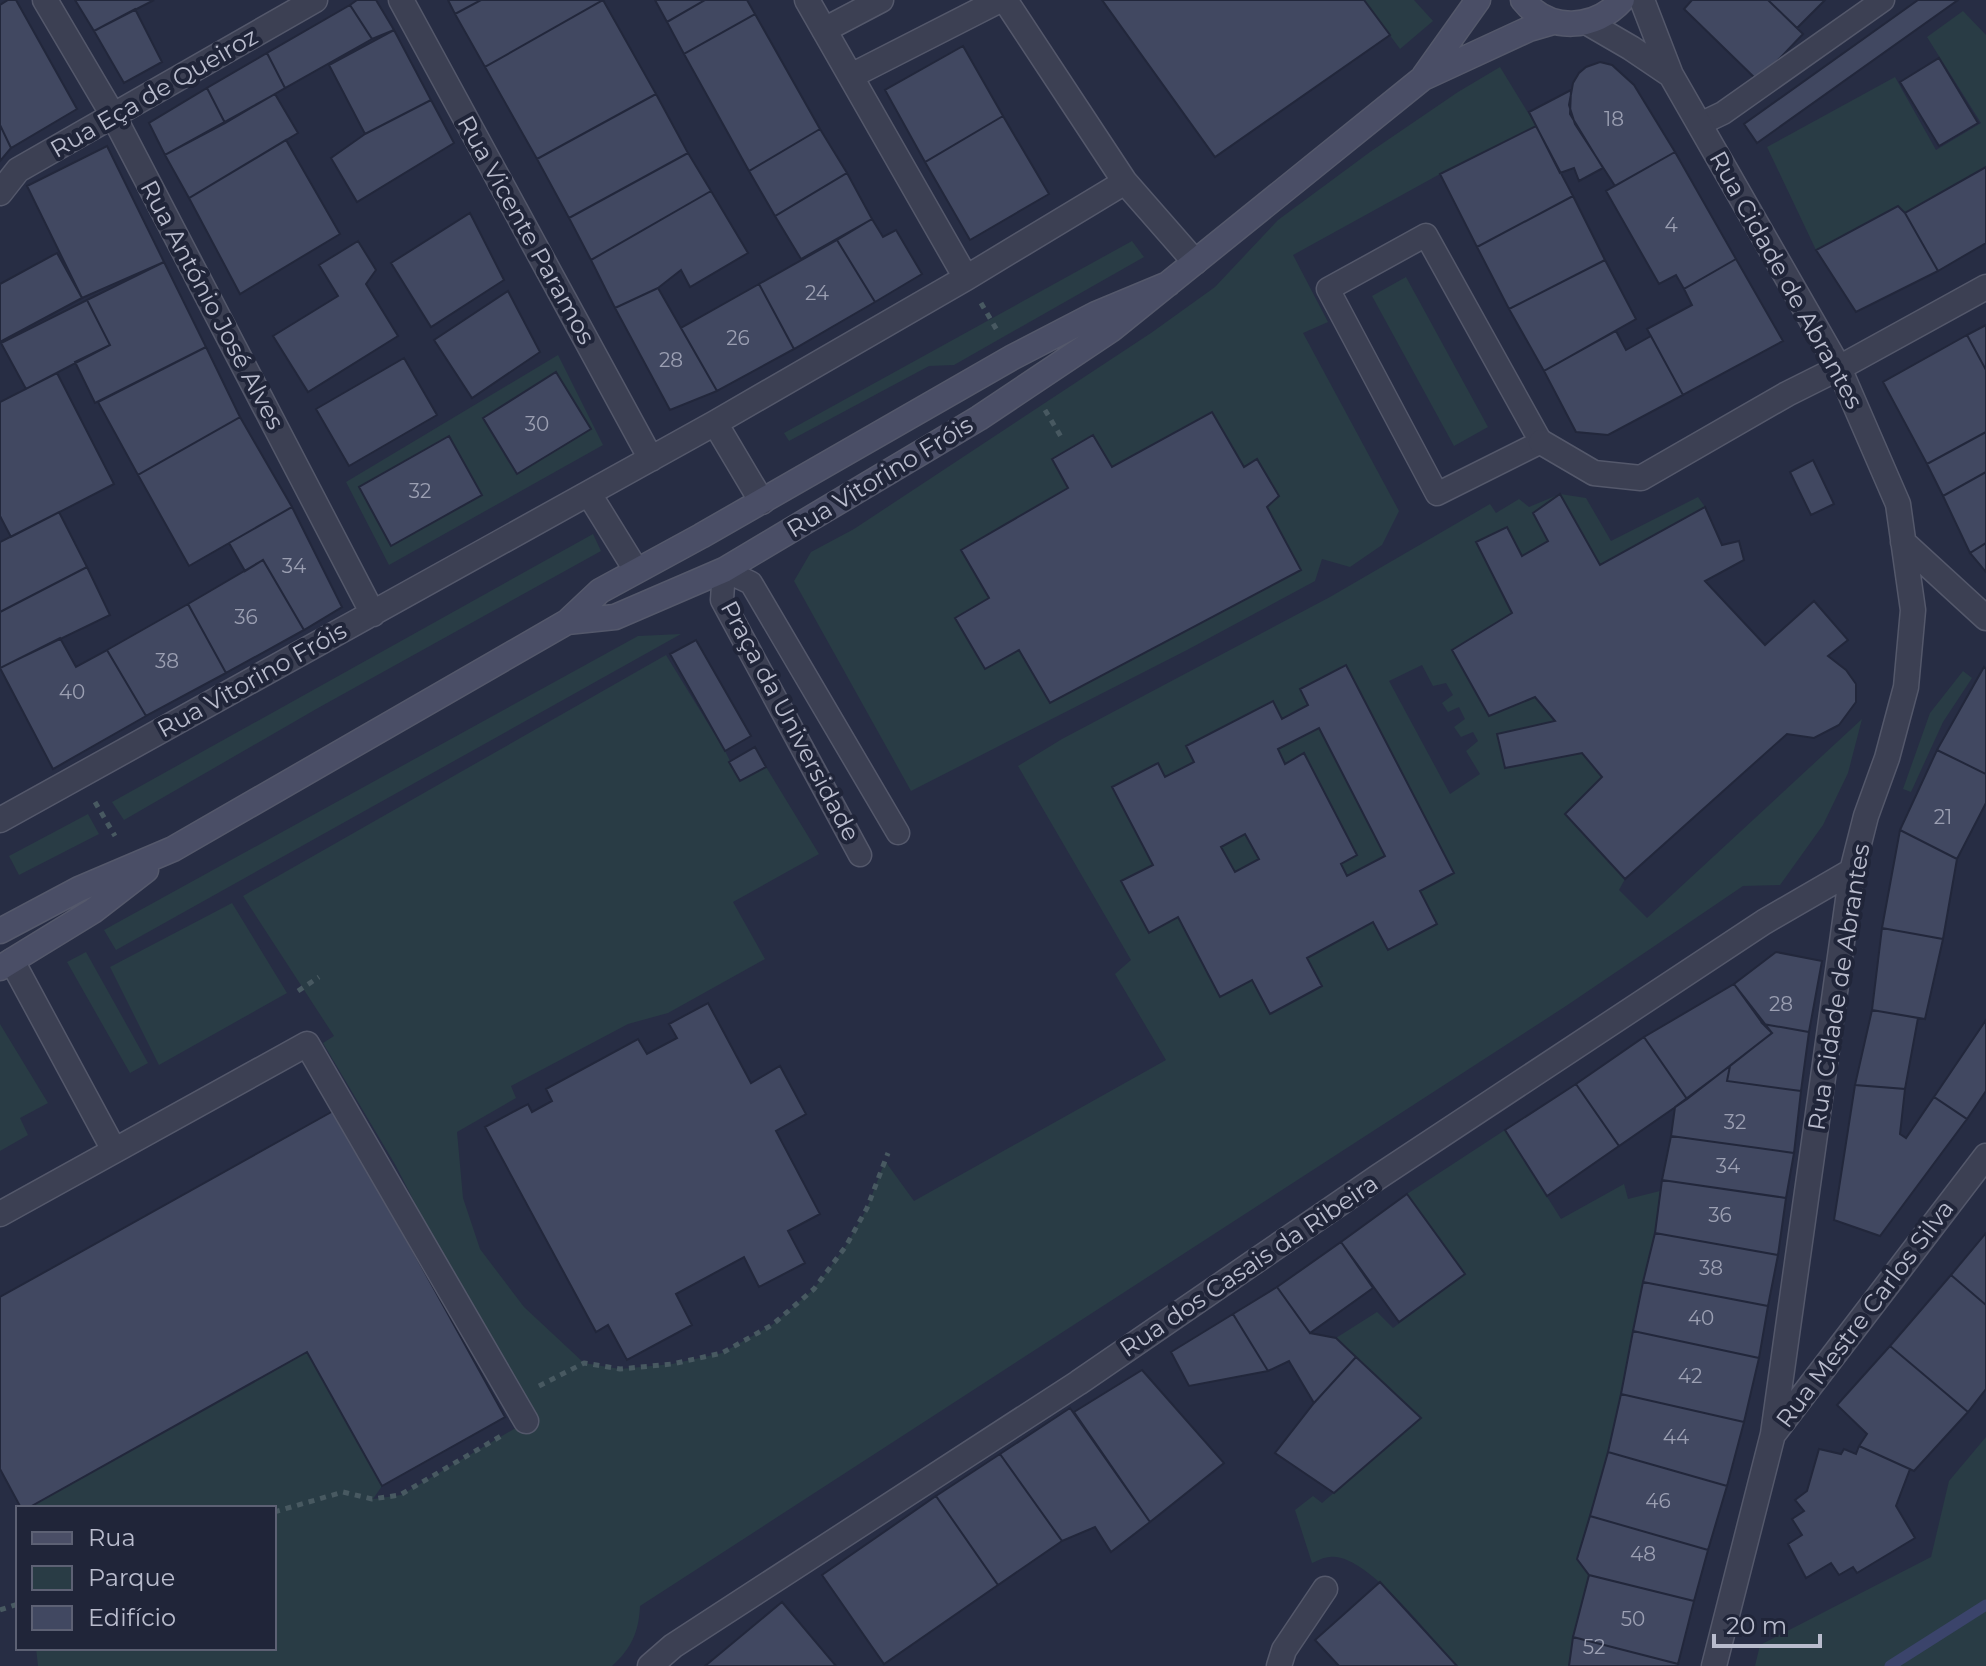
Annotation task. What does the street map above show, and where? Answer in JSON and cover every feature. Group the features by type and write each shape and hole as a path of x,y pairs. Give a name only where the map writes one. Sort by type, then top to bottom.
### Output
{"main road":[{"name":"Rua Vitorino Fróis","path":"1423,78 1478,0"},
{"path":"1523,0 1535,12 1553,22"},
{"path":"1588,23 1612,11 1622,0"},
{"name":"Rua Vitorino Fróis","path":"567,622 615,617 724,570 979,418 1112,329 1423,78 1529,29 1553,22 1570,25 1588,23"},
{"name":"Rua Vitorino Fróis","path":"0,931 79,889 173,849 567,622 600,591 636,570 762,502 1013,357 1096,314 1168,284"},
{"path":"701,536 724,570"},
{"name":"Rua Vitorino Fróis","path":"4,957 93,911 173,849"}],"street":[{"name":"Rua António José Alves","path":"45,0 114,117 373,614"},
{"name":"Rua Eça de Queiroz","path":"0,193 18,170 315,0"},
{"name":"Rua Vicente Paramos","path":"401,0 651,459"},
{"path":"807,0 972,288"},
{"path":"824,30 881,0"},
{"path":"851,76 1003,0 1125,182 1195,262"},
{"name":"Rua Cidade de Abrantes","path":"1642,0 1671,75 1839,368 1898,504 1913,610 1906,687 1852,871 1773,1434 1714,1666"},
{"path":"1588,23 1671,75"},
{"name":"Rua Vitorino Fróis","path":"0,820 715,423 972,288 1125,182"},
{"path":"1541,442 1594,473 1641,478 1787,394 1986,287"},
{"name":"Rua Vitorino Fróis","path":"715,423 762,502"},
{"path":"589,494 636,570"},
{"path":"1903,542 1986,618"},
{"name":"Rua dos Casais da Ribeira","path":"652,1666 673,1646 1078,1383 1431,1142 1764,922 1852,871"},
{"path":"4,957 114,1150"},
{"path":"0,1214 307,1044 526,1421"},
{"name":"Rua Mestre Carlos Silva","path":"1773,1434 1986,1156"},
{"path":"1279,1666 1284,1650 1325,1589"}],"lane":[{"path":"1700,124 1723,113 1883,0"},
{"path":"1426,235 1541,442 1437,494 1328,289 1426,235"},
{"name":"Praça da Universidade","path":"860,855 722,600 724,570 751,583 898,833"}],"path":[{"path":"972,288 999,333"},
{"path":"1040,402 1063,440"},
{"path":"95,802 115,836"},
{"path":"298,991 319,977"},
{"path":"513,1399 584,1363 620,1369 672,1364 722,1353 772,1325 814,1289 846,1246 867,1208 888,1153"},
{"path":"276,1511 343,1492 372,1499 400,1495 526,1421"}],"green space":[{"path":"1364,0 1414,0 1433,21 1400,49"},
{"path":"1963,11 1986,35 1986,167 1905,213 1898,206 1816,250 1767,147 1895,77 1936,150 1981,123 1927,37"},
{"path":"1500,67 1536,126 1440,174 1293,255 1328,322 1303,333 1399,511 1382,545 1350,567 1322,559 1315,581 911,791 794,581 811,552 854,529 1151,333 1215,287 1278,220 1370,152"},
{"path":"1132,241 1144,257 954,365 929,366 789,441 784,433"},
{"path":"1406,277 1488,427 1454,446 1372,296"},
{"path":"558,355 603,445 389,565 346,482"},
{"path":"1559,494 1586,498 1611,541 1698,497 1705,507 1600,565"},
{"path":"1558,495 1533,513 1548,541 1522,556 1506,527 1476,542 1512,613 1535,697 1555,721 1497,734 1505,768 1582,753 1602,777 1565,814 1625,879 1619,890 1647,918 1862,719 1848,773 1823,825 1780,885 1743,886 1566,1006 640,1606 633,1639 612,1666 38,1666 36,1650 276,1650 276,1506 32,1506 307,1352 382,1486 373,1499 401,1495 526,1422 396,1166 323,1043 334,1036 243,896 666,655 740,781 766,767 819,854 733,902 765,959 668,1013 628,1024 511,1086 516,1098 457,1132 463,1198 480,1249 524,1307 584,1363 620,1369 672,1364 722,1353 772,1325 814,1289 846,1246 867,1208 885,1161 914,1201 1166,1060 1115,974 1131,960 1018,766 1062,739 1330,597 1490,504 1496,513 1519,499 1529,507","holes":["1422,665 1433,686 1446,683 1453,695 1442,703 1448,712 1459,707 1465,719 1454,727 1461,737 1473,732 1478,741 1466,751 1480,774 1450,794 1389,681"]},
{"path":"593,534 601,551 124,820 112,802"},
{"path":"681,634 116,950 104,930 638,636"},
{"path":"1963,671 1972,678 1943,722 1911,792 1903,789 1930,713"},
{"path":"88,814 99,834 19,875 9,856"},
{"path":"232,903 287,993 159,1065 110,967"},
{"path":"86,952 148,1063 130,1073 67,962"},
{"path":"0,1024 48,1103 20,1118 28,1135 0,1151"},
{"path":"1505,1130 1561,1219 1624,1184 1628,1199 1660,1191 1655,1233 1608,1452 1577,1558 1589,1575 1568,1666 1457,1666 1398,1600 1362,1568 1345,1559 1330,1557 1312,1563 1295,1510 1313,1496 1322,1503 1421,1418 1336,1338 1377,1312 1393,1328 1465,1274 1407,1194"},
{"path":"1986,1437 1986,1666 1755,1666 1760,1645 1931,1557 1949,1481"}],"building":[{"path":"16,0 77,109 11,148 0,125 0,5"},
{"path":"75,0 154,0 94,31"},
{"path":"357,0 376,0 394,30 372,39 350,5"},
{"path":"448,0 481,0 455,14"},
{"path":"481,0 603,0 485,67 455,14"},
{"path":"603,0 656,94 537,159 485,67"},
{"path":"655,0 705,0 667,22"},
{"path":"705,0 747,0 755,14 684,54 667,22"},
{"path":"1102,0 1364,0 1390,35 1215,157"},
{"path":"1692,0 1768,0 1803,34 1758,81 1684,9"},
{"path":"1768,0 1825,0 1797,28"},
{"path":"1918,0 1958,0 1757,143 1744,124"},
{"path":"350,5 372,39 285,88 267,53"},
{"path":"135,9 162,62 124,83 94,31"},
{"path":"755,14 820,129 749,171 684,54"},
{"path":"394,30 431,100 365,134 329,65"},
{"path":"963,46 1003,116 925,162 885,90"},
{"path":"267,53 285,88 225,123 207,88"},
{"path":"1939,58 1978,123 1939,146 1900,82"},
{"path":"1600,62 1612,65 1634,85 1675,152 1615,186 1575,124 1569,105 1573,83 1579,73"},
{"path":"207,88 225,123 165,155 149,123"},
{"path":"1571,90 1570,114 1603,168 1579,181 1574,168 1560,173 1529,112"},
{"path":"275,94 298,133 189,198 165,155"},
{"path":"656,94 688,153 569,218 537,159"},
{"path":"431,100 454,143 357,202 331,158 365,134"},
{"path":"1003,116 1049,194 970,240 925,162"},
{"path":"0,125 11,148 0,161"},
{"path":"1536,126 1573,196 1477,247 1440,174"},
{"path":"820,129 847,173 775,216 749,171"},
{"path":"286,140 340,234 240,294 189,198"},
{"path":"107,146 164,262 82,298 27,186"},
{"path":"1675,152 1736,259 1684,289 1676,275 1659,284 1606,191"},
{"path":"688,153 711,191 591,260 569,218"},
{"path":"1986,167 1986,243 1938,271 1905,213"},
{"path":"847,173 872,219 801,259 775,216"},
{"path":"711,191 748,253 690,287 681,270 658,288 615,308 591,260"},
{"path":"1573,196 1605,260 1509,309 1477,247"},
{"path":"1898,206 1938,271 1856,312 1816,250"},
{"path":"470,213 504,280 431,327 391,263"},
{"path":"872,219 883,237 896,230 922,274 875,302 837,240"},
{"path":"837,240 875,302 794,349 759,284"},
{"path":"358,241 376,270 366,284 398,336 308,392 273,336 338,296 319,265"},
{"path":"57,253 82,298 0,342 0,284"},
{"path":"1736,259 1783,341 1683,395 1647,329 1692,305 1684,289"},
{"path":"1605,260 1636,319 1544,371 1509,309"},
{"path":"164,262 206,347 95,403 75,362 110,345 87,300"},
{"path":"759,284 794,349 717,391 681,328"},
{"path":"658,288 717,391 670,410 615,308"},
{"path":"508,291 540,352 472,398 434,340"},
{"path":"87,300 110,345 26,389 1,343"},
{"path":"1986,325 1986,370 1967,335"},
{"path":"1616,331 1626,350 1651,336 1683,395 1608,435 1576,432 1544,371"},
{"path":"1967,335 1986,370 1986,432 1927,464 1883,382"},
{"path":"206,347 240,417 138,475 98,402"},
{"path":"404,358 437,415 349,466 316,409"},
{"path":"556,372 591,429 517,474 483,418"},
{"path":"57,373 114,484 11,537 0,516 0,402"},
{"path":"1212,412 1244,467 1257,459 1279,496 1267,507 1301,570 1050,703 1019,650 985,669 955,618 989,598 961,550 1068,488 1052,459 1093,435 1112,467"},
{"path":"240,417 292,507 189,566 138,475"},
{"path":"1986,432 1986,472 1943,496 1927,464"},
{"path":"449,436 482,495 391,546 359,487"},
{"path":"1813,460 1834,504 1811,515 1790,472"},
{"path":"1986,472 1986,543 1970,553 1943,496"},
{"path":"1560,494 1600,565 1705,507 1722,545 1739,541 1744,560 1705,581 1765,645 1814,601 1848,640 1828,656 1846,670 1856,684 1856,702 1839,725 1814,738 1787,734 1625,879 1565,814 1602,777 1582,753 1505,768 1497,734 1555,721 1535,697 1489,716 1452,650 1512,613 1476,542 1507,527 1522,556 1548,541 1533,513"},
{"path":"292,507 342,607 304,630 263,560 245,571 229,543"},
{"path":"59,512 87,567 0,612 0,542"},
{"path":"1986,543 1986,572 1970,553"},
{"path":"263,560 304,630 226,673 188,604"},
{"path":"87,567 110,615 0,668 0,612"},
{"path":"188,604 226,673 146,716 107,650"},
{"path":"60,638 76,667 107,650 146,716 53,769 0,668"},
{"path":"696,640 751,736 725,751 670,654"},
{"path":"1346,665 1454,873 1420,891 1437,924 1388,950 1373,922 1307,958 1322,986 1270,1014 1252,980 1220,997 1178,917 1149,933 1121,881 1153,865 1112,787 1158,763 1165,777 1194,762 1186,746 1273,701 1282,719 1308,705 1300,689","holes":["1319,728 1385,856 1347,876 1341,864 1357,855 1304,753 1285,764 1278,749","1245,834 1259,859 1235,872 1221,847"]},
{"path":"1984,667 1986,669 1986,774 1937,750"},
{"path":"755,747 766,767 740,781 729,762"},
{"path":"1937,750 1986,774 1986,803 1957,859 1900,830"},
{"path":"1900,830 1957,859 1943,939 1882,928"},
{"path":"1882,928 1943,939 1925,1019 1872,1010"},
{"path":"1776,952 1822,961 1809,1032 1763,1024 1734,984"},
{"path":"1734,984 1772,1033 1687,1099 1644,1037"},
{"path":"708,1003 751,1083 780,1066 806,1114 776,1131 820,1214 788,1231 805,1263 759,1287 744,1257 676,1294 692,1325 627,1360 608,1325 596,1332 485,1127 528,1104 532,1112 552,1101 546,1089 638,1039 647,1054 677,1038 669,1024"},
{"path":"1872,1010 1918,1018 1905,1089 1855,1085"},
{"path":"1986,1020 1986,1091 1967,1119 1934,1097"},
{"path":"1763,1024 1809,1032 1801,1091 1727,1081 1730,1066 1772,1033"},
{"path":"1644,1037 1687,1099 1619,1146 1576,1084"},
{"path":"1730,1066 1727,1081 1801,1091 1794,1153 1671,1136 1675,1107"},
{"path":"1576,1084 1619,1146 1547,1196 1505,1130"},
{"path":"1855,1085 1905,1089 1900,1134 1906,1138 1934,1097 1967,1119 1880,1236 1834,1220"},
{"path":"335,1110 505,1417 382,1486 307,1352 32,1506 20,1506 0,1469 0,1297"},
{"path":"1671,1136 1794,1153 1786,1198 1662,1180"},
{"path":"1662,1180 1786,1198 1778,1255 1655,1233"},
{"path":"1407,1194 1465,1274 1399,1322 1341,1242"},
{"path":"1655,1233 1778,1255 1768,1306 1643,1282"},
{"path":"1986,1233 1986,1305 1951,1275"},
{"path":"1341,1242 1373,1288 1310,1333 1277,1287"},
{"path":"1951,1275 1986,1305 1986,1389 1968,1412 1890,1346"},
{"path":"1643,1282 1768,1306 1759,1358 1633,1331"},
{"path":"1277,1287 1310,1333 1336,1338 1356,1357 1314,1403 1289,1361 1268,1371 1233,1314"},
{"path":"1233,1314 1268,1371 1189,1386 1171,1352"},
{"path":"1633,1331 1759,1358 1744,1422 1621,1394"},
{"path":"1890,1346 1968,1412 1914,1471 1859,1446 1867,1434 1837,1405"},
{"path":"1356,1357 1421,1418 1334,1493 1275,1453 1314,1403"},
{"path":"1142,1370 1224,1463 1150,1522 1074,1412"},
{"path":"1621,1394 1744,1422 1727,1486 1608,1452"},
{"path":"1070,1408 1150,1522 1111,1552 1095,1527 1062,1541 1000,1454"},
{"path":"1859,1446 1910,1469 1896,1506 1915,1538 1857,1573 1853,1567 1839,1575 1831,1563 1806,1578 1788,1544 1802,1535 1792,1519 1804,1511 1795,1500 1807,1491 1819,1449 1841,1454 1844,1449 1856,1454"},
{"path":"1608,1452 1727,1486 1708,1550 1590,1516"},
{"path":"1000,1454 1062,1541 998,1585 936,1496"},
{"path":"936,1496 998,1585 884,1664 822,1575"},
{"path":"1590,1516 1708,1550 1694,1601 1589,1575 1577,1559"},
{"path":"1589,1575 1694,1601 1678,1664 1573,1637"},
{"path":"1380,1582 1457,1666 1339,1666 1315,1640"},
{"path":"782,1602 836,1666 705,1666"},
{"path":"1573,1637 1678,1664 1569,1666"}],"waterway":[{"path":"1890,1666 1986,1605"}]}
